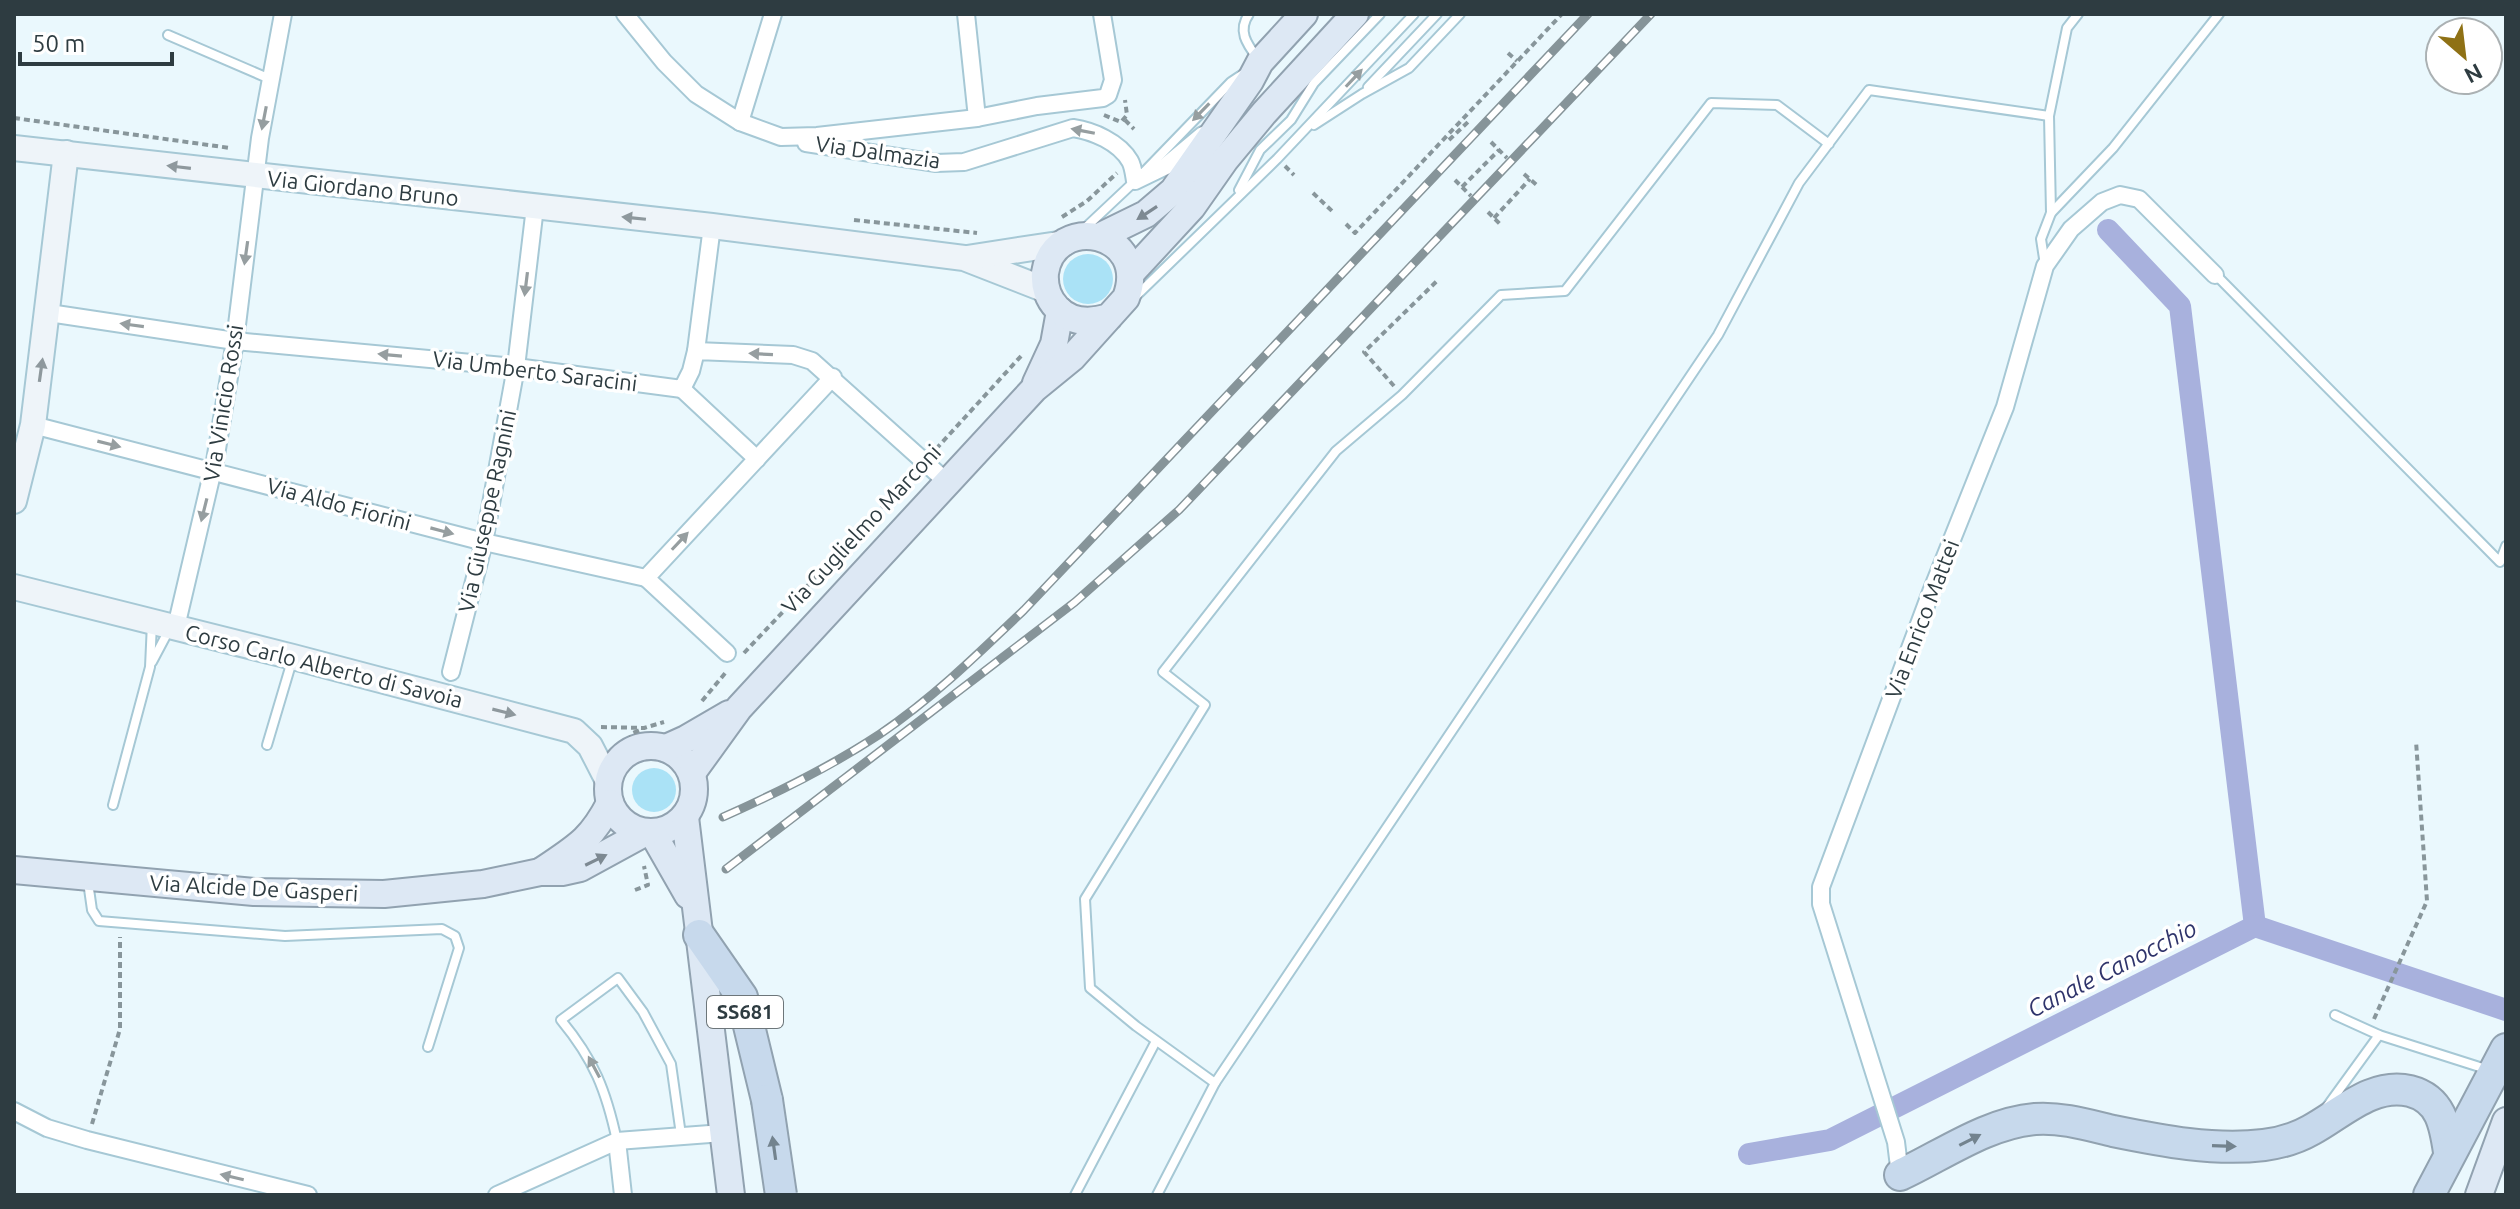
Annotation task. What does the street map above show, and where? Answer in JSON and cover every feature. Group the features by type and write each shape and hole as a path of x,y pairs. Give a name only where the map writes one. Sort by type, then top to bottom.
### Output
{"highway":[{"name":"SS681","path":"697,921 742,997 767,1100 781,1195"},
{"path":"2429,1195 2499,1062"},
{"path":"1897,1185 1989,1131 2034,1119 2058,1120 2173,1142 2264,1145 2313,1129 2367,1097 2385,1091 2405,1090 2427,1098 2440,1112 2449,1152"}],"main road":[{"path":"1260,62 1304,14"},
{"path":"1282,111 1355,14"},
{"name":"Via Guglielmo Marconi","path":"1034,389 1054,344 1053,301 1045,277 1053,253 1073,235 1133,221 1159,205 1179,183 1260,62"},
{"name":"Via Guglielmo Marconi","path":"692,773 739,708 1034,389 1072,358 1114,313 1131,286 1131,273 1192,207 1225,160 1282,111"},
{"name":"Via Giordano Bruno","path":"14,148 258,164 535,207 964,258 1053,301"},
{"path":"14,501 33,425 66,153"},
{"path":"1073,235 1121,250 1131,273"},
{"name":"Via Giordano Bruno","path":"964,258 1073,235"},
{"path":"1053,301 1071,318 1083,321 1114,313"},
{"name":"Corso Carlo Alberto di Savoia","path":"17,584 574,731 590,746 612,782"},
{"name":"Via Guglielmo Marconi","path":"666,735 686,739 739,708"},
{"path":"666,735 692,773 694,797 685,817 670,828 649,832 637,830 620,820 612,782 640,747 666,735"},
{"name":"Via Alcide De Gasperi","path":"540,872 584,843 595,831 612,782"},
{"path":"685,817 731,1195"},
{"path":"649,832 697,921"},
{"name":"Via Alcide De Gasperi","path":"14,870 254,892 384,894 483,884 540,872 580,868 649,832"},
{"path":"2479,1195 2506,1121"},
{"path":"2491,1195 2506,1171"}],"street":[{"name":"Via Vinicio Rossi","path":"166,625 213,471 283,14"},
{"name":"Via Dalmazia","path":"625,14 664,62 696,94 740,122 781,137 936,163 991,155 1073,128 1099,135 1130,161"},
{"path":"740,122 773,14"},
{"path":"966,14 977,118"},
{"name":"Via Dalmazia","path":"781,137 817,136 977,118 1037,106 1103,98 1108,95 1113,80 1102,14"},
{"name":"Via Guglielmo Marconi","path":"1135,181 1166,166 1226,116"},
{"path":"1130,161 1135,181"},
{"name":"Via Enrico Mattei","path":"1897,1185 1896,1142 1821,904 1821,887 1931,592 2005,407 2045,266 2071,229 2102,202 2120,195 2139,199 2215,275"},
{"name":"Via Giuseppe Ragnini","path":"451,672 484,542 516,367 535,207"},
{"path":"712,226 696,351 682,389 757,459"},
{"name":"Via Umberto Saracini","path":"49,313 235,341 516,367 682,389"},
{"path":"696,351 793,355 812,361 948,483"},
{"path":"733,656 646,578 833,377"},
{"name":"Via Aldo Fiorini","path":"33,425 484,542 646,578"},
{"path":"14,1111 47,1128 87,1140 308,1195"},
{"path":"497,1195 617,1141 723,1133"},
{"path":"617,1141 623,1195"}],"lane":[{"path":"1249,14 1242,31 1247,45 1260,62"},
{"path":"1282,111 1314,83 1380,14"},
{"path":"1304,132 1414,14"},
{"path":"1362,94 1436,14"},
{"path":"1304,132 1409,68 1460,14"},
{"path":"2045,266 2041,239 2051,213 2049,116 2067,28 2078,14"},
{"path":"2051,213 2113,148 2219,14"},
{"path":"168,35 271,80"},
{"name":"Via Guglielmo Marconi","path":"1073,235 1135,181 1231,82 1260,62"},
{"path":"1157,1195 1215,1083 1718,335 1799,183 1869,90 2049,116"},
{"path":"1215,1083 1090,988 1085,899 1205,705 1163,672 1336,451 1402,395 1501,295 1565,291 1711,103 1777,105 1829,144"},
{"name":"Via Guglielmo Marconi","path":"1235,198 1282,111"},
{"name":"Via Guglielmo Marconi","path":"1114,313 1148,287 1304,132"},
{"path":"2215,275 2500,562 2506,546"},
{"name":"Via Vinicio Rossi","path":"113,805 150,667 166,625"},
{"name":"Via Vinicio Rossi","path":"150,667 166,625"},
{"path":"267,745 293,657"},
{"path":"87,876 92,910 99,921 285,936 442,929 455,936 459,948 428,1047"},
{"path":"617,1141 601,1079 582,1046 561,1020 618,978 643,1012 671,1064 681,1135"},
{"path":"2335,1015 2379,1035 2499,1062"},
{"path":"2313,1129 2379,1035"},
{"path":"1075,1195 1156,1041"}],"path":[{"path":"1346,224 1355,233 1562,14"},
{"path":"1508,53 1517,61"},
{"path":"1116,120 1121,122 1127,115 1125,97"},
{"path":"1449,140 1472,123 1465,117"},
{"name":"Via Giordano Bruno","path":"14,118 258,164"},
{"path":"1124,119 1134,129"},
{"path":"1491,142 1507,158"},
{"path":"1462,187 1499,150"},
{"path":"1073,235 1087,201 1130,161"},
{"path":"1524,174 1539,187"},
{"path":"1494,218 1530,179"},
{"path":"1455,180 1471,196"},
{"path":"1313,193 1332,211"},
{"path":"1488,212 1502,226"},
{"path":"840,218 978,233"},
{"path":"1402,395 1364,352 1439,279"},
{"name":"Via Guglielmo Marconi","path":"733,656 924,462 1030,346"},
{"path":"699,705 728,671"},
{"path":"601,727 644,728 666,735"},
{"path":"612,782 633,733 644,728"},
{"path":"2379,1009 2427,901 2416,741"},
{"path":"635,890 648,885 643,865"},
{"path":"87,1140 120,1029 120,922"}],"shaded area":[{"path":"1088,254 1106,261 1113,279 1106,297 1088,304 1070,297 1063,279 1070,261"},
{"path":"654,768 669,775 676,790 669,805 654,812 639,805 632,790 639,775"}],"waterway":[{"path":"2108,230 2180,306 2255,926"},
{"name":"Canale Canocchio","path":"1749,1154 1830,1140 2255,926 2506,1010"}],"railway":[{"path":"723,817 803,779 880,734 972,659 1024,610 1588,14"},
{"path":"726,869 1075,602 1179,510 1651,14"}]}
